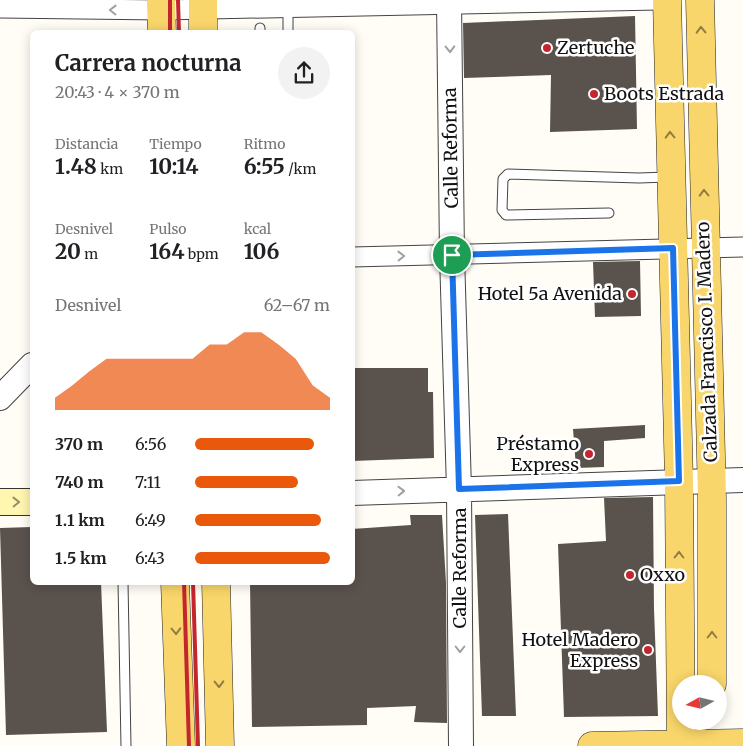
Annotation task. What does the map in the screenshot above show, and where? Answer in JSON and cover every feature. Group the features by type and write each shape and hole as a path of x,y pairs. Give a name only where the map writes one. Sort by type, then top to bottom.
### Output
{"main road":[{"name":"Calzada Francisco I. Madero","path":"667,0 679,481 681,745"},
{"name":"Calzada Francisco I. Madero","path":"700,0 704,248 711,481 712,675"},
{"path":"0,502 30,502"},
{"path":"175,585 181,746"},
{"path":"216,585 220,746"},
{"path":"592,746 681,745 713,737 743,743"}],"street":[{"path":"0,8 203,14 298,5 659,0"},
{"name":"Calle Reforma","path":"449,2 452,255 459,489 461,746"},
{"path":"355,257 743,247"},
{"path":"0,398 30,367"},
{"path":"355,493 743,480"}],"lane":[{"path":"289,30 298,5"},
{"path":"609,214 506,215 502,210 503,179 508,174 639,178 671,177"},
{"path":"123,585 126,746"}],"building":[{"name":"Zertuche","path":"635,16 637,129 550,132 551,75 464,78 463,23"},
{"path":"640,261 641,316 595,317 593,262"},
{"path":"355,368 428,368 428,392 433,392 434,458 355,461"},
{"name":"Préstamo Express","path":"645,425 645,438 604,441 604,467 576,468 573,429"},
{"path":"653,497 654,609 658,716 564,717 558,544 606,541 604,498"},
{"path":"508,514 516,716 482,716 475,515"},
{"path":"410,515 442,515 446,583 447,723 414,722 416,706 367,708 367,725 252,727 250,585 355,585 355,529 411,525"},
{"path":"30,527 30,585 101,585 107,732 6,735 0,528"}],"railway":[{"path":"170,0 170,30"},
{"path":"178,0 179,30"},
{"path":"184,585 189,746"},
{"path":"193,585 198,746"}],"place":[{"name":"Zertuche","path":"547,48"},
{"name":"Boots Estrada","path":"594,94"},
{"name":"Hotel 5a Avenida","path":"632,294"},
{"name":"Préstamo Express","path":"589,454"},
{"name":"Oxxo","path":"630,575"},
{"name":"Hotel Madero Express","path":"648,650"}],"route":[{"path":"673,248 679,481 459,489 452,255 673,248"}]}
